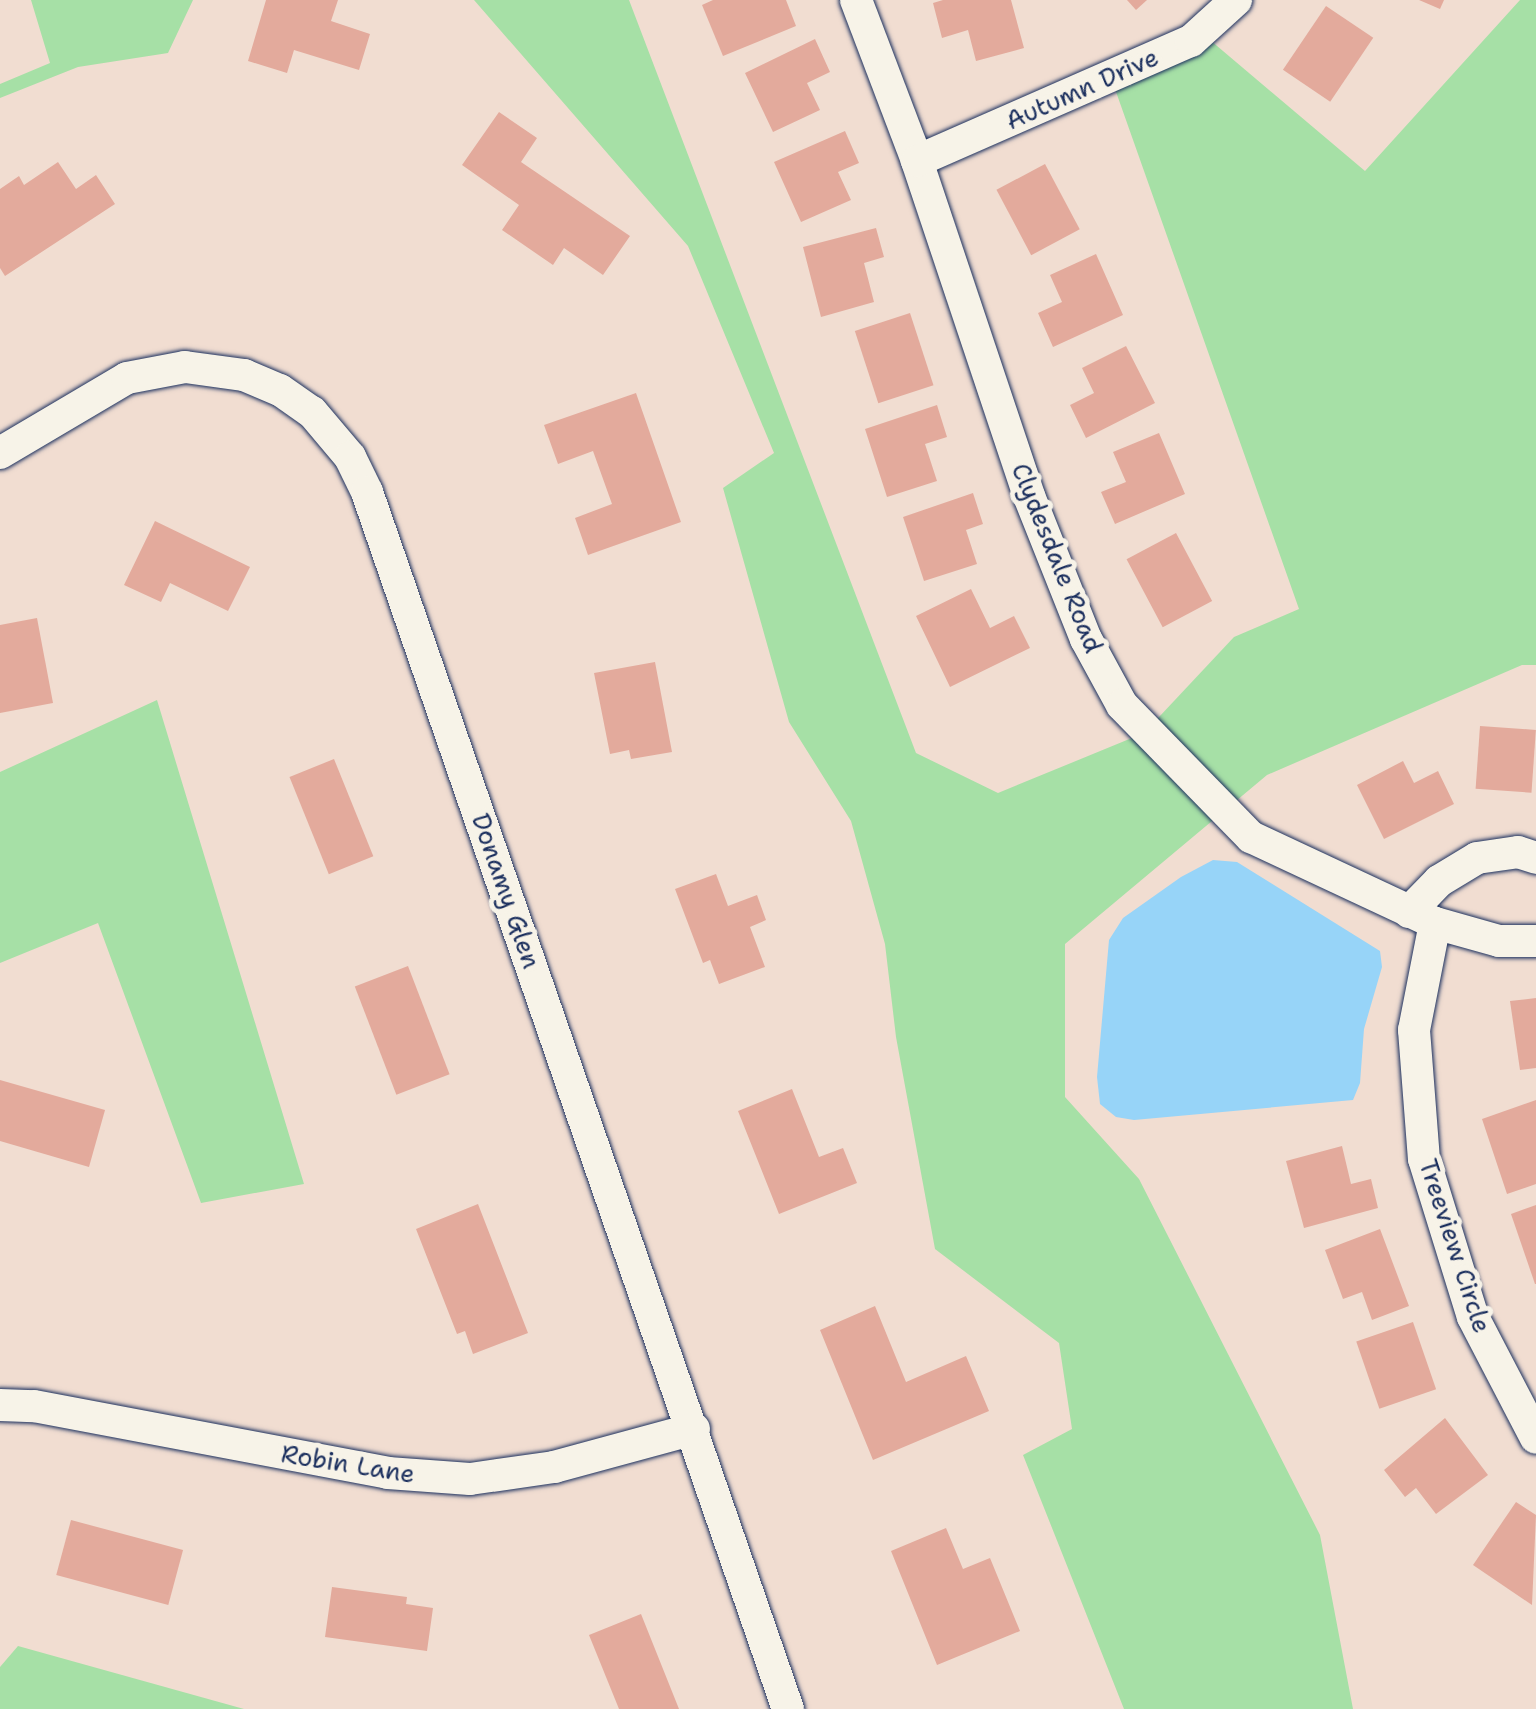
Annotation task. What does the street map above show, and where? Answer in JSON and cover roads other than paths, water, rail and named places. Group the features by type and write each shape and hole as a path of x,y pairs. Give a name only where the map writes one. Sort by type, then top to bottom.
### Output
{"street":[{"name":"Clydesdale Road","path":"856,0 917,161 1030,496 1086,640 1122,706 1251,837 1422,918 1499,940 1536,942"},
{"name":"Autumn Drive","path":"917,161 1191,40 1236,0"},
{"name":"Donamy Glen","path":"0,453 127,378 185,367 244,375 280,390 312,412 339,440 367,492 788,1709"},
{"path":"1422,918 1439,882 1477,858 1518,852 1536,858"},
{"name":"Treeview Circle","path":"1422,918 1414,1030 1424,1159 1473,1317 1536,1438"},
{"name":"Robin Lane","path":"0,1405 34,1406 388,1473 470,1480 554,1467 694,1429"}],"water":[{"path":"1213,860 1237,862 1380,951 1382,967 1364,1029 1360,1083 1353,1100 1134,1120 1116,1117 1100,1104 1097,1077 1109,940 1123,918 1181,877"}]}
